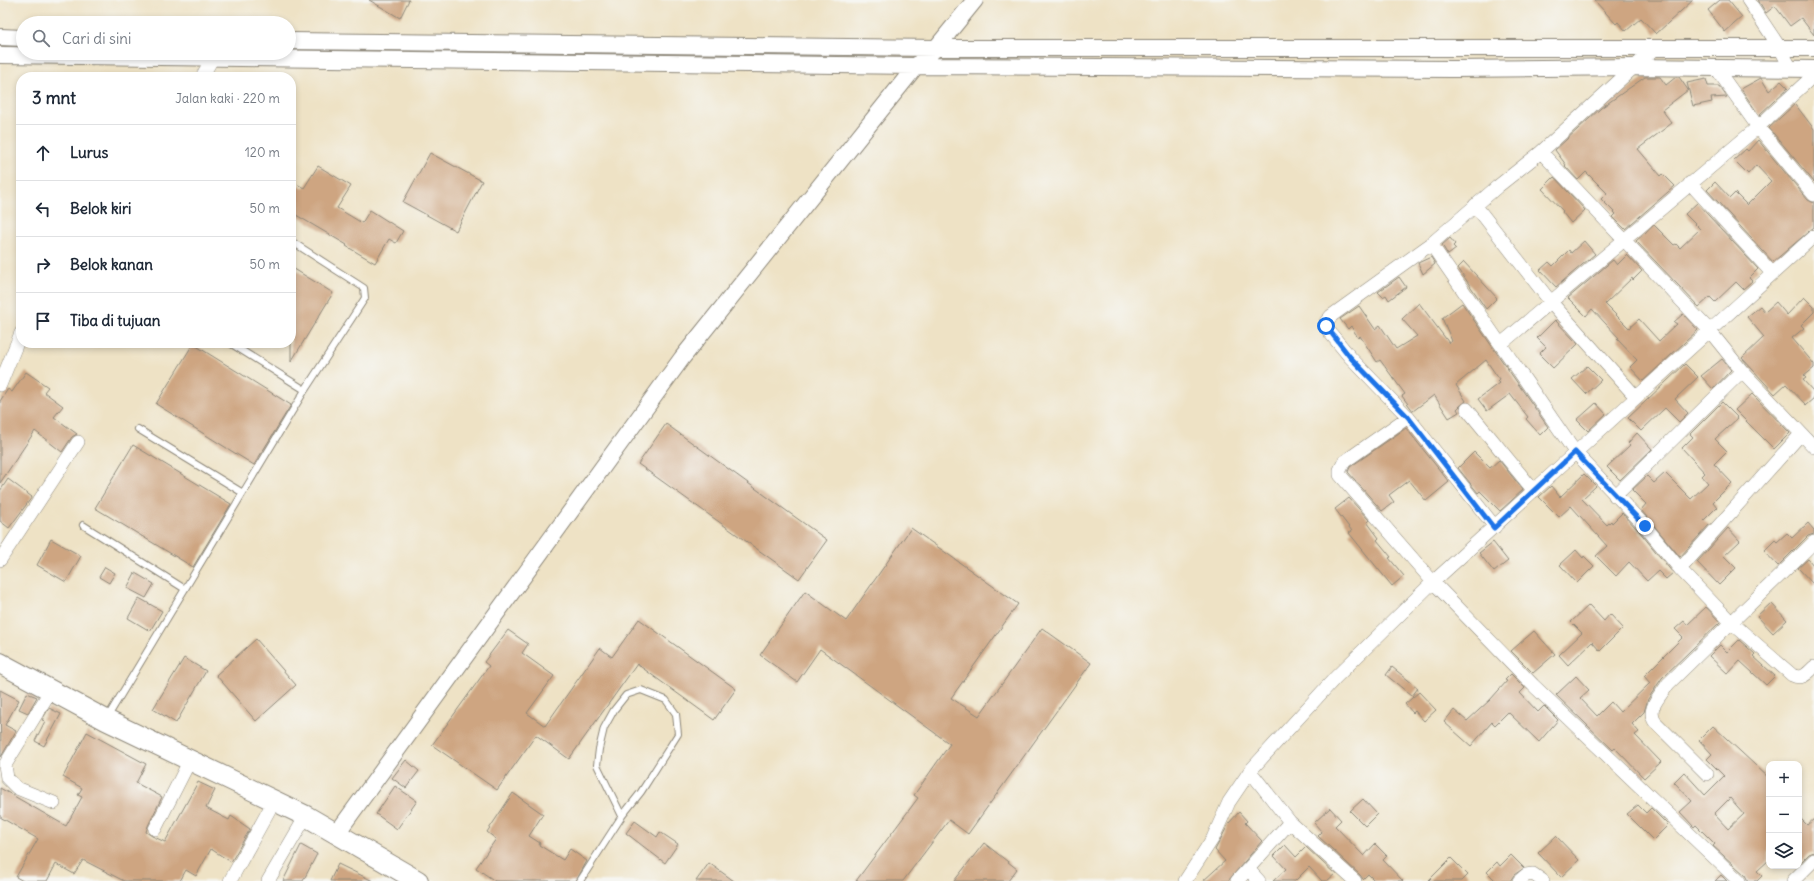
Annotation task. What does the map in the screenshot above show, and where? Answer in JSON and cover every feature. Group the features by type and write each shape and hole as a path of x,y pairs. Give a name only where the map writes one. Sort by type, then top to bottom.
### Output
{"main road":[{"path":"0,663 106,720 306,816 418,881"}],"street":[{"path":"337,833 682,358 916,66 936,48 975,0"},
{"path":"1748,0 1780,48 1791,69"},
{"path":"0,37 16,38"},
{"path":"296,40 936,48 1814,48"},
{"path":"1494,528 1408,417 1350,357 1327,330 1326,322 1331,316 1431,244 1541,152 1655,48"},
{"path":"0,56 16,56"},
{"path":"296,58 916,66 1454,70 1634,67 1814,69"},
{"path":"205,72 211,60"},
{"path":"1716,68 1758,127 1814,195"},
{"path":"1501,344 1550,301 1758,127 1814,76"},
{"path":"1541,152 1709,330 1742,371 1814,447"},
{"path":"1690,183 1772,273"},
{"path":"1475,206 1550,301 1636,397"},
{"path":"1185,881 1213,838 1229,802 1250,772 1336,678 1433,582 1814,236"},
{"path":"1431,244 1575,452 1645,526 1680,569 1731,622 1792,675 1800,678 1814,667"},
{"path":"0,385 16,346"},
{"path":"1615,496 1742,371"},
{"path":"1467,409 1534,491"},
{"path":"1408,417 1344,462 1340,470 1340,475 1433,582 1533,685 1739,881"},
{"path":"1680,569 1801,434"},
{"path":"0,560 78,442"},
{"path":"1707,774 1655,722 1651,716 1651,710 1668,684 1814,542"},
{"path":"51,690 6,765 7,778 17,788 54,803"},
{"path":"155,829 190,760"},
{"path":"1250,772 1290,822 1356,881"},
{"path":"230,881 274,801"},
{"path":"268,881 306,816"},
{"path":"1237,881 1290,822"},
{"path":"1793,881 1814,860"},
{"path":"1248,869 1259,881"},
{"path":"1518,881 1526,875 1533,874 1543,881"}],"lane":[{"path":"106,720 305,390 365,298 364,288 296,244"},
{"path":"238,348 305,390"},
{"path":"138,429 243,493"},
{"path":"83,525 185,589"},
{"path":"580,881 622,816 641,792 678,734 676,714 666,700 641,690 626,694 614,710 604,728 599,749 597,765 622,816"}],"building":[{"path":"369,0 409,0 400,18"},
{"path":"1594,0 1693,0 1656,34 1641,18 1626,31 1618,22 1616,24"},
{"path":"1720,0 1728,0 1742,17 1725,32 1708,10"},
{"path":"1758,0 1814,0 1814,35 1801,18 1790,26 1775,6 1766,13"},
{"path":"1645,77 1660,77 1666,85 1676,77 1679,77 1688,90 1662,110 1672,123 1638,149 1661,176 1663,174 1675,186 1625,229 1613,217 1616,214 1601,199 1607,193 1586,172 1578,180 1565,166 1566,165 1555,150 1601,108"},
{"path":"1761,78 1769,91 1781,81 1788,88 1759,115 1741,89"},
{"path":"1706,79 1708,86 1719,86 1727,97 1711,98 1712,102 1693,106 1687,83"},
{"path":"1795,104 1814,129 1814,182 1769,128"},
{"path":"1758,140 1808,200 1814,203 1814,227 1773,262 1707,190 1715,182 1730,198 1735,193 1747,205 1771,181 1756,165 1748,174 1734,160 1746,149 1748,151"},
{"path":"430,153 482,181 456,231 403,202"},
{"path":"318,166 351,186 337,208 362,223 370,210 403,231 396,243 389,239 375,263 296,215 296,184 304,188"},
{"path":"1554,177 1585,210 1571,223 1562,212 1563,211 1542,189"},
{"path":"1697,203 1758,269 1749,278 1752,281 1743,289 1736,282 1715,302 1710,297 1699,307 1636,241 1654,225 1674,245 1676,244 1680,248 1700,229 1685,214"},
{"path":"1450,238 1455,244 1453,246 1456,249 1448,255 1442,245"},
{"path":"1584,241 1595,254 1556,287 1540,270 1549,262 1553,266 1569,250 1571,253"},
{"path":"1627,255 1642,271 1633,280 1632,278 1605,304 1629,328 1639,319 1659,341 1677,324 1674,322 1683,314 1698,330 1643,381 1630,367 1637,360 1617,339 1619,338 1592,309 1586,316 1568,298 1613,260 1617,265"},
{"path":"1431,257 1435,264 1423,274 1418,263"},
{"path":"1464,262 1497,298 1486,309 1458,268"},
{"path":"296,270 333,293 291,362 291,348 296,348"},
{"path":"1399,277 1406,287 1389,300 1386,295 1383,297 1378,292"},
{"path":"1804,297 1814,307 1814,312 1801,325 1804,328 1792,338 1814,364 1814,368 1804,376 1806,378 1803,380 1814,392 1814,398 1806,405 1786,384 1775,394 1742,358 1764,337 1747,317 1760,306 1765,312 1776,302 1787,315"},
{"path":"1419,303 1449,343 1452,341 1442,318 1462,303 1548,427 1540,435 1526,419 1528,417 1510,394 1487,411 1478,399 1499,383 1497,381 1499,379 1486,360 1456,385 1466,401 1457,409 1459,412 1449,418 1434,395 1413,411 1402,396 1405,394 1380,360 1377,362 1360,336 1358,338 1351,326 1348,329 1340,319 1359,306 1375,329 1380,325 1396,349 1417,336 1402,319"},
{"path":"1555,320 1578,344 1553,368 1539,354 1546,347 1537,338"},
{"path":"191,348 199,348 291,405 254,465 156,404"},
{"path":"1722,359 1731,370 1713,389 1701,376"},
{"path":"1685,364 1698,377 1675,399 1688,413 1679,422 1665,408 1641,431 1628,418"},
{"path":"1587,366 1601,380 1586,394 1572,379"},
{"path":"26,372 48,387 44,392 63,406 54,417 77,434 72,437 62,452 35,431 0,483 0,401 8,389 12,392"},
{"path":"1752,394 1790,433 1774,449 1735,410"},
{"path":"1722,402 1738,418 1715,439 1727,451 1714,464 1732,483 1713,502 1717,507 1704,520 1709,525 1680,557 1641,510 1646,504 1632,490 1647,476 1654,483 1665,473 1691,499 1708,483 1702,476 1705,473 1682,448 1693,437 1690,434"},
{"path":"1596,403 1606,414 1588,431 1577,420"},
{"path":"666,424 827,540 799,579 638,464"},
{"path":"1406,428 1449,482 1426,501 1409,480 1389,495 1394,502 1382,511 1348,472 1350,467"},
{"path":"1637,433 1652,449 1620,480 1607,467 1630,445 1628,443"},
{"path":"133,445 231,504 193,567 95,508"},
{"path":"1474,452 1490,468 1499,460 1523,490 1500,511 1480,491 1478,493 1458,468"},
{"path":"1584,474 1596,486 1582,499 1607,525 1611,521 1612,523 1622,513 1639,531 1673,573 1666,579 1658,571 1647,581 1629,562 1616,576 1596,556 1607,546 1571,506 1559,517 1539,497 1551,486 1560,497"},
{"path":"8,479 32,497 9,528 0,521 0,491"},
{"path":"1349,498 1369,520 1367,522 1379,538 1377,540 1391,557 1389,558 1404,576 1392,586 1349,533 1352,531 1335,509"},
{"path":"1808,523 1814,530 1814,534 1808,536 1778,566 1764,551 1775,540 1777,542 1787,533 1792,538"},
{"path":"911,528 1018,604 951,698 979,716 1042,628 1091,663 968,834 949,820 903,881 856,881 918,798 914,795 950,744 820,649 797,682 760,655 805,591 846,621"},
{"path":"1728,528 1740,541 1724,556 1736,568 1719,585 1697,562"},
{"path":"51,539 81,556 66,582 37,565"},
{"path":"1493,542 1508,561 1494,572 1479,553"},
{"path":"1576,550 1583,558 1584,556 1594,566 1577,583 1560,565"},
{"path":"1808,559 1814,566 1814,585 1798,568"},
{"path":"105,567 115,573 109,583 99,577"},
{"path":"135,573 154,584 146,598 127,588"},
{"path":"139,598 162,611 150,631 128,618"},
{"path":"1771,603 1787,620 1773,633 1757,616"},
{"path":"1589,605 1604,621 1610,614 1623,628 1600,651 1592,642 1568,665 1559,655 1582,633 1571,622"},
{"path":"1706,607 1720,622 1662,678 1648,699 1644,712 1632,724 1639,732 1635,735 1661,762 1644,778 1615,748 1613,750 1556,695 1576,676 1589,690 1580,698 1597,716 1611,702 1620,712 1650,683 1644,676 1683,637 1675,629 1684,621 1687,625"},
{"path":"639,619 736,689 714,720 637,664 569,759 536,735 497,790 432,745 489,666 484,662 508,630 528,644 522,653 554,676 527,713 545,726 600,648 612,657"},
{"path":"1534,631 1555,654 1533,673 1511,651"},
{"path":"256,639 296,685 256,721 216,675"},
{"path":"1739,640 1755,654 1753,656 1775,676 1766,685 1740,661 1728,674 1709,656 1720,645 1727,652"},
{"path":"184,658 206,671 176,723 153,709"},
{"path":"1392,667 1418,688 1412,696 1386,675"},
{"path":"1511,674 1525,688 1520,693 1538,712 1544,706 1558,720 1539,742 1508,712 1495,725 1492,722 1471,746 1444,722 1454,710 1467,721 1490,700 1507,681 1505,680"},
{"path":"0,690 19,700 5,725 16,731 1,757"},
{"path":"1419,692 1436,710 1424,721 1415,711 1413,713 1405,704"},
{"path":"27,693 37,697 28,713 19,709"},
{"path":"49,708 61,714 44,746 35,741 45,721 42,720"},
{"path":"1713,726 1766,775 1766,863 1757,871 1762,876 1757,881 1748,881 1745,875 1713,846 1715,844 1696,825 1694,827 1680,812 1692,801 1674,782 1684,772 1705,795 1724,776 1707,759 1712,754 1699,740","holes":["1730,798 1744,814 1728,829 1714,814"]},
{"path":"87,732 146,764 136,783 162,797 146,832 165,842 198,782 215,790 206,808 229,820 231,816 250,829 231,862 211,849 196,876 186,870 180,881 124,881 83,860 74,874 56,864 47,881 23,881 16,877 38,839 0,817 0,788 66,826 82,797 78,795 82,788 63,777"},
{"path":"406,760 419,771 406,788 392,778"},
{"path":"395,786 417,801 397,829 376,814"},
{"path":"513,793 543,814 529,836 540,843 539,845 563,860 570,849 587,861 576,881 495,881 476,868 496,839 487,832"},
{"path":"1363,799 1377,814 1365,826 1350,811"},
{"path":"1638,805 1646,813 1651,808 1668,825 1653,840 1627,814"},
{"path":"1330,808 1341,820 1335,826 1364,856 1375,844 1387,856 1383,860 1403,881 1375,881 1368,874 1363,879 1318,836 1322,832 1314,823"},
{"path":"1239,812 1247,821 1245,823 1262,841 1228,881 1203,881 1225,861 1215,850 1229,823"},
{"path":"1814,819 1814,852 1809,854 1802,861 1802,820 1807,825"},
{"path":"635,821 657,837 660,832 678,844 665,863 626,833"},
{"path":"1556,836 1579,860 1561,877 1538,853"},
{"path":"984,843 1017,869 1008,881 954,881"},
{"path":"301,845 317,854 303,881 283,881"},
{"path":"1285,845 1296,857 1306,847 1335,874 1327,881 1322,881 1309,867 1295,881 1273,881 1286,869 1274,856"},
{"path":"1511,855 1524,868 1514,875 1510,881 1496,881 1487,872 1497,862 1500,866"},
{"path":"1451,858 1468,875 1462,881 1428,881"},
{"path":"709,863 734,881 696,881"},
{"path":"338,864 373,881 330,881"},
{"path":"1721,875 1727,881 1715,881"}],"route":[{"path":"1326,326 1327,330 1350,357 1408,417 1494,528 1575,452 1645,526"}]}
